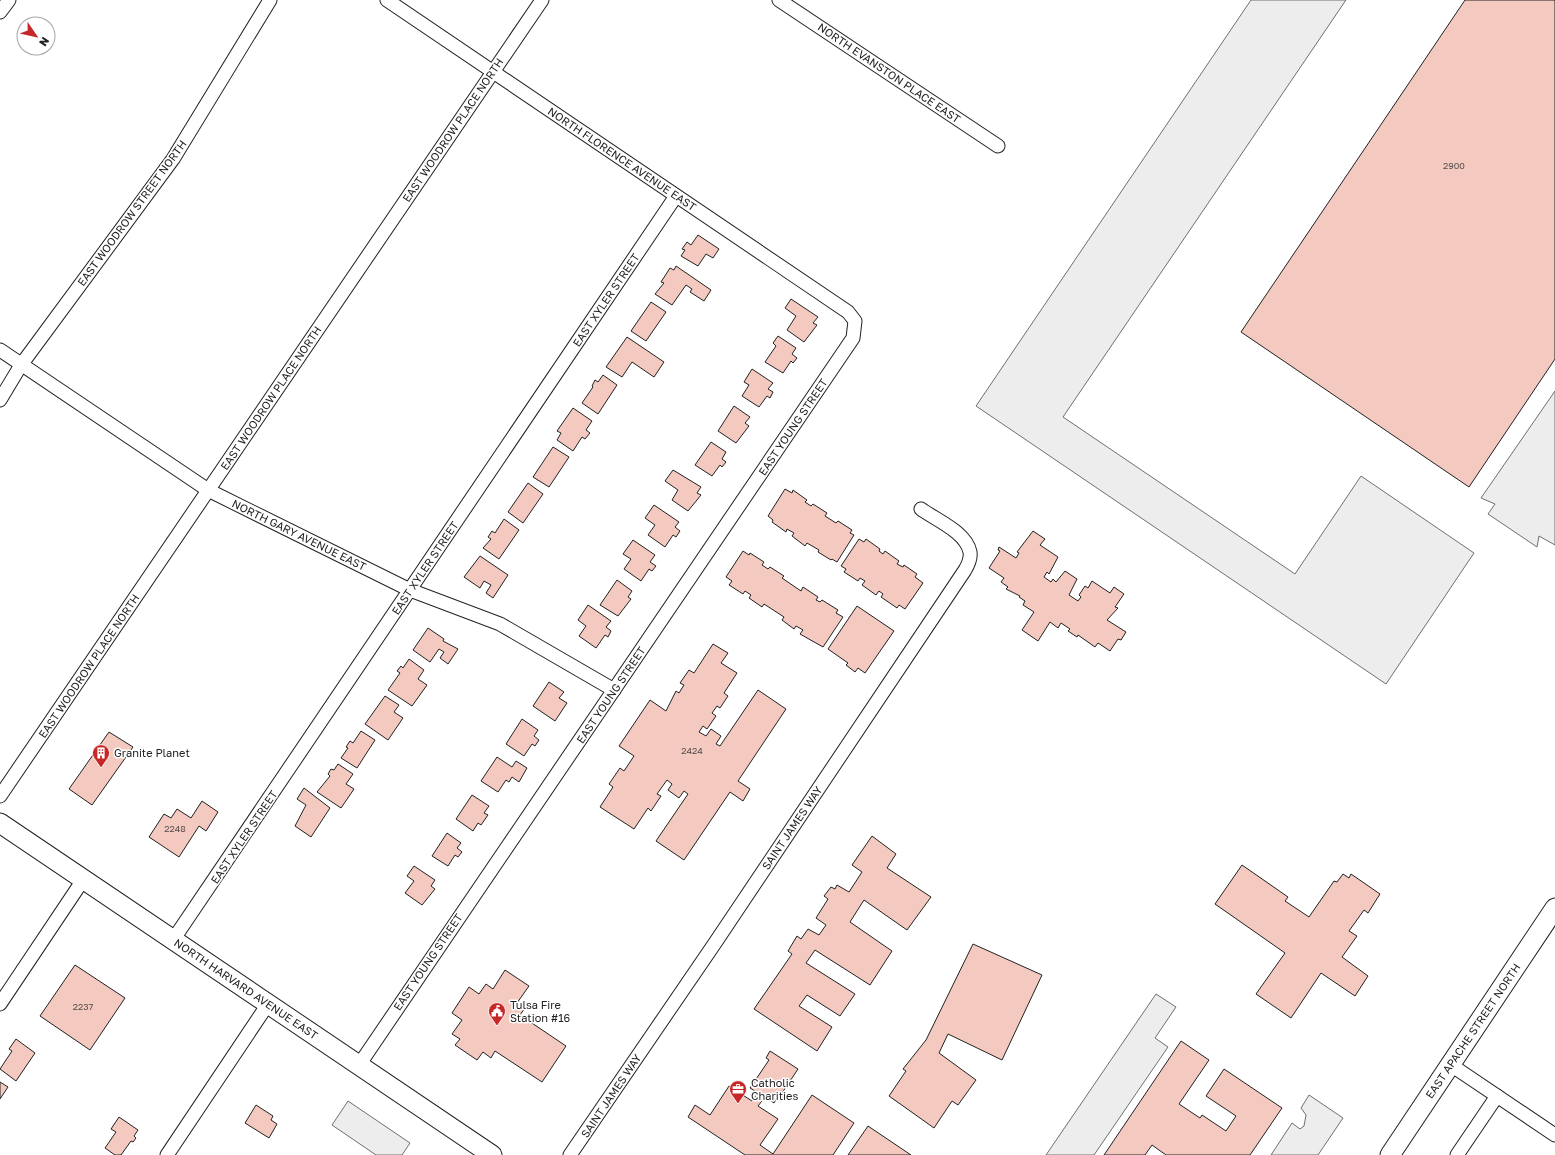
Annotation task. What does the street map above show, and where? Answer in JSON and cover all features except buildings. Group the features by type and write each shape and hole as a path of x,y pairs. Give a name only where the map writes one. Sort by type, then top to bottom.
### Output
{"main road":[{"name":"NORTH HARVARD AVENUE EAST","path":"0,823 492,1155"},
{"name":"EAST APACHE STREET NORTH","path":"1390,1155 1555,908"}],"street":[{"path":"0,12 9,0"},
{"name":"EAST WOODROW STREET NORTH","path":"0,400 21,366 173,159 270,0"},
{"name":"NORTH FLORENCE AVENUE EAST","path":"387,0 848,312 854,321"},
{"name":"EAST WOODROW PLACE NORTH","path":"0,796 542,0"},
{"name":"NORTH EVANSTON PLACE EAST","path":"779,0 998,146"},
{"name":"EAST XYLER STREET","path":"173,940 676,196"},
{"name":"EAST YOUNG STREET","path":"359,1065 853,338 854,321"},
{"name":"NORTH GARY AVENUE EAST","path":"0,350 21,366 208,490 410,590 500,624 614,690"},
{"name":"SAINT JAMES WAY","path":"570,1155 715,943 965,570 970,553 966,543 959,535 921,509"},
{"path":"0,1004 83,880"},
{"path":"166,1155 268,1004"},
{"path":"1451,1065 1555,1135"},
{"path":"1457,1155 1497,1096"}],"shaded area":[{"path":"1251,0 1346,0 1063,417 1295,574 1361,476 1474,553 1386,684 976,406"},
{"path":"1555,391 1555,545 1539,536 1537,547 1488,514 1495,504 1481,498"},
{"path":"1156,994 1176,1007 1155,1038 1168,1047 1094,1155 1046,1155"},
{"path":"1309,1095 1343,1118 1318,1155 1271,1155 1292,1123 1300,1129 1304,1126 1306,1115 1301,1108"},
{"path":"348,1101 410,1143 402,1155 376,1155 332,1125"}],"place":[{"name":"Granite Planet","path":"101,768"},
{"name":"Tulsa Fire Station #16","path":"497,1026"},
{"name":"Catholic Charities","path":"738,1104"}]}
